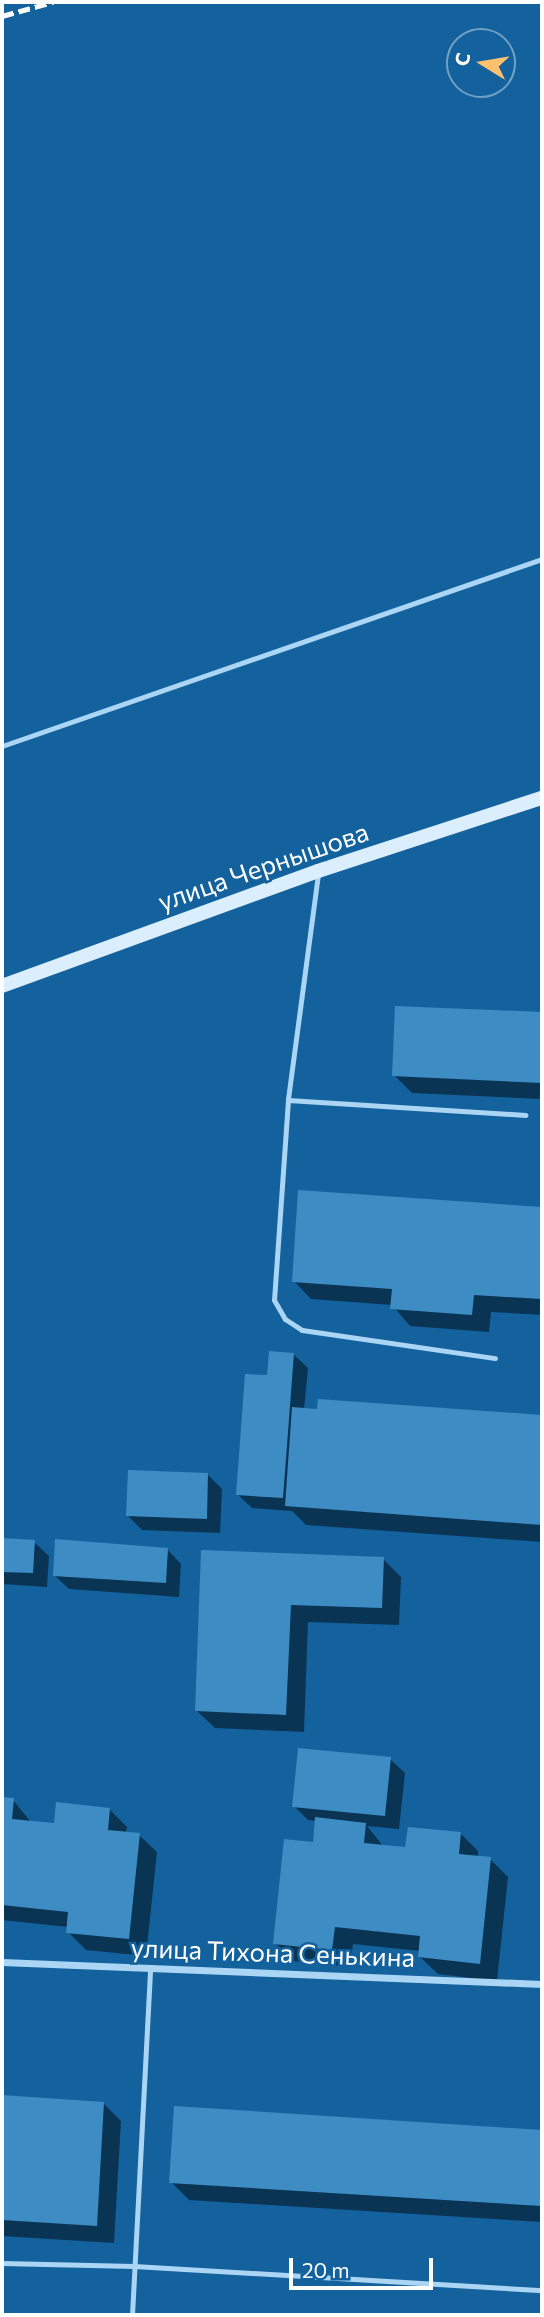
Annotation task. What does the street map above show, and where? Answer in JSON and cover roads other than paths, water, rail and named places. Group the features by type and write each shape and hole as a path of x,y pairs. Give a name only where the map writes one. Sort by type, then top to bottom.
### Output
{"main road":[{"name":"улица Чернышова","path":"2,986 318,871 542,798"}],"street":[{"name":"улица Тихона Сенькина","path":"2,1962 542,1984"}],"lane":[{"path":"2,746 542,559"},
{"path":"318,871 288,1100 274,1300 285,1318 302,1331 495,1358"},
{"path":"288,1100 526,1115"},
{"path":"132,2315 150,1968"},
{"path":"2,2263 134,2266 542,2290"}],"railway":[{"path":"2,16 53,2"}]}
